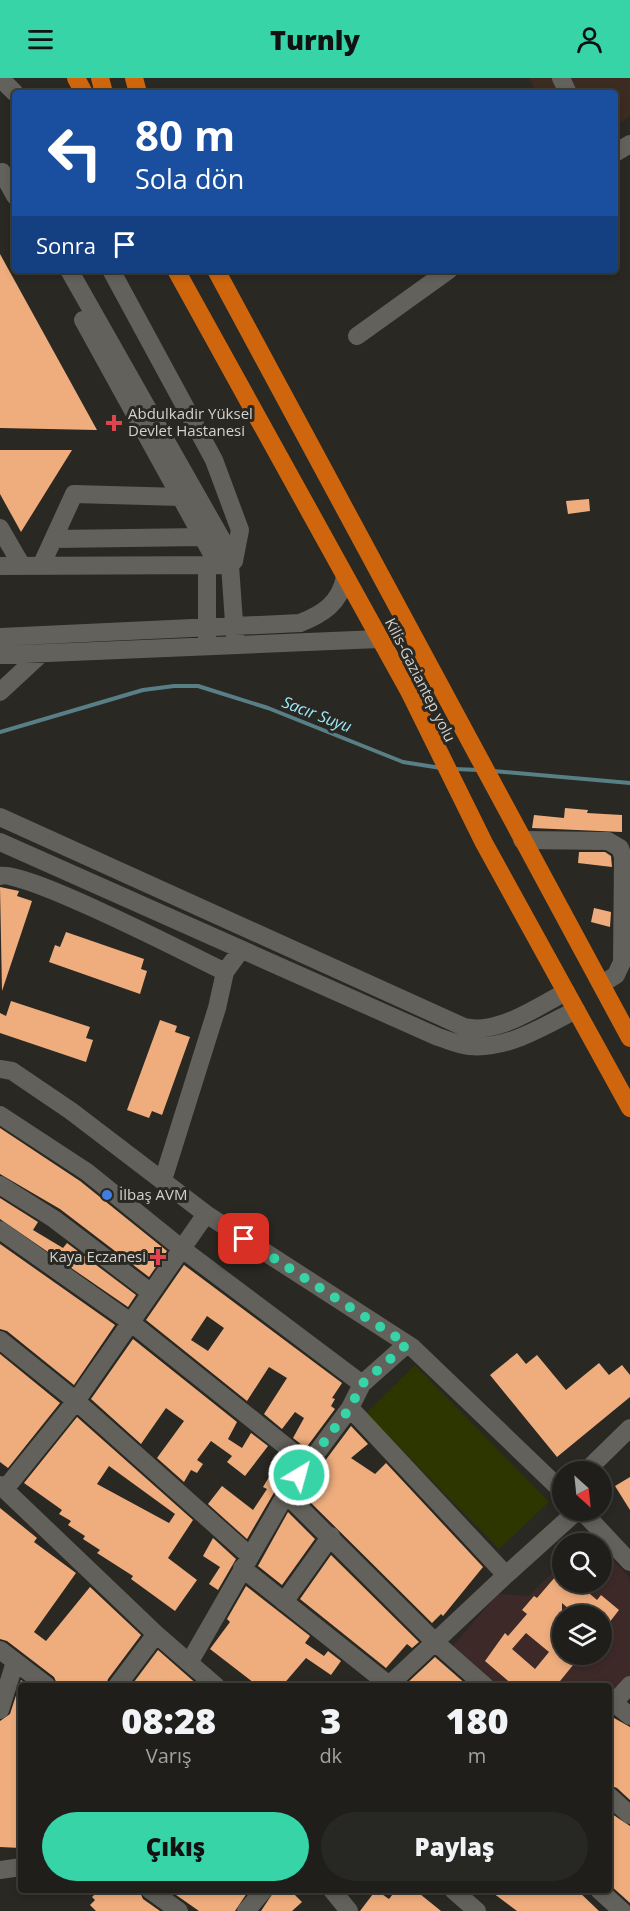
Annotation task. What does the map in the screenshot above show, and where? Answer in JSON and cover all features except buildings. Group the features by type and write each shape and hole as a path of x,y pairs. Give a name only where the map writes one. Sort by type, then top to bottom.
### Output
{"highway":[{"name":"Kilis-Gaziantep yolu","path":"178,273 379,639 484,843 630,1108"},
{"name":"Kilis-Gaziantep yolu","path":"218,273 512,823 630,1038"}],"street":[{"path":"0,78 12,90"},
{"path":"6,172 12,188"},
{"path":"58,273 203,537 222,564"},
{"path":"71,273 222,564 235,626 236,645"},
{"path":"113,273 222,480 240,530 222,564 207,627 207,646"},
{"path":"357,336 445,273"},
{"path":"42,566 74,494 181,497"},
{"path":"0,528 22,566"},
{"path":"54,538 203,537"},
{"path":"0,566 222,564"},
{"path":"0,637 300,623 319,616 333,604 343,590 345,577"},
{"path":"0,655 379,639"},
{"path":"0,692 42,653"},
{"path":"0,817 464,1027 479,1029 494,1027 566,992"},
{"path":"522,840 608,841 620,848 622,857 622,962 616,975 602,984"},
{"path":"0,842 438,1037 468,1046 485,1047 506,1042 576,1010"},
{"path":"0,876 6,874 34,883 187,952 225,972"},
{"path":"163,1180 217,1008 225,972 241,950"},
{"path":"0,1069 12,1071 163,1180 206,1214 407,1344 552,1482"},
{"path":"0,1115 87,1172 181,1248 362,1384"},
{"path":"0,1185 54,1219 150,1292"},
{"path":"206,1214 129,1321 76,1401 2,1487 156,1634 212,1683"},
{"path":"3,1236 129,1321 308,1464"},
{"path":"0,1340 76,1401 246,1562 284,1602 384,1683"},
{"path":"189,1663 286,1494 350,1408 362,1384 407,1344"},
{"path":"350,1408 506,1575"},
{"path":"596,1461 630,1428"},
{"path":"286,1494 331,1536 435,1642 482,1683"},
{"path":"391,1683 567,1521"},
{"path":"590,1521 630,1562"},
{"path":"284,1602 331,1536"},
{"path":"119,1683 156,1634"},
{"path":"0,1650 43,1683"},
{"path":"0,1706 15,1662"},
{"path":"612,1704 630,1685"},
{"path":"612,1706 630,1716"},
{"path":"612,1799 630,1815"},
{"path":"0,1870 18,1867"},
{"path":"154,1893 179,1911"},
{"path":"246,1911 261,1893"},
{"path":"334,1893 349,1911"},
{"path":"456,1893 477,1911"},
{"path":"602,1893 622,1911"}],"shaded area":[{"path":"529,78 630,78 630,116 618,124 618,90 535,90"},
{"path":"612,1559 630,1578 630,1679 612,1698 612,1683 488,1683 450,1649 498,1594 529,1596 552,1573 552,1593 612,1593"}],"green space":[{"path":"415,1365 549,1502 499,1549 366,1413"}],"waterway":[{"name":"Sacır Suyu","path":"0,732 143,690 198,686 268,708 403,762 441,768"},
{"name":"Sacır Suyu","path":"454,769 480,770"},
{"name":"Sacır Suyu","path":"493,771 630,783"}],"place":[{"name":"Abdulkadir Yüksel Devlet Hastanesi","path":"114,423"},
{"name":"İlbaş AVM","path":"107,1195"},
{"name":"Kaya Eczanesi","path":"158,1257"}],"route":[{"path":"244,1239 407,1344 362,1384 350,1408 299,1475"}]}
